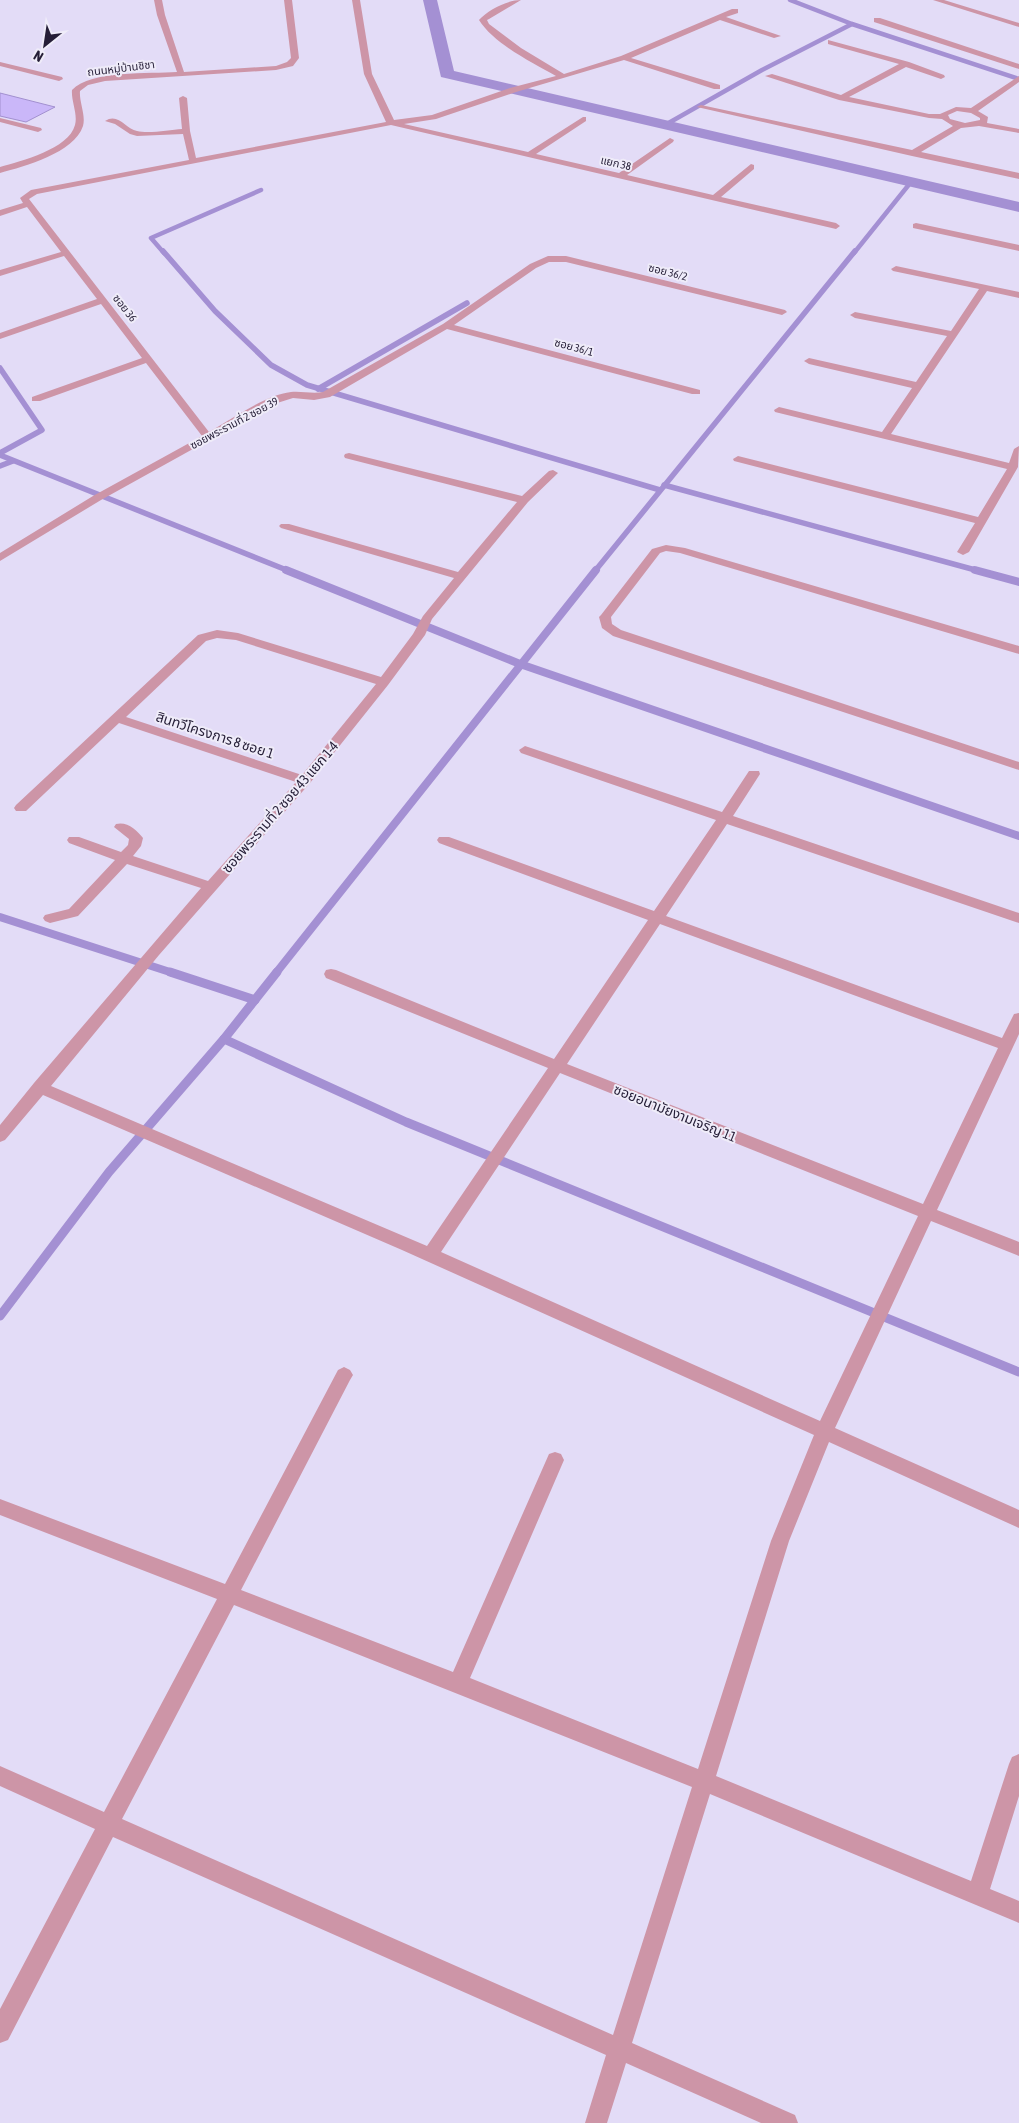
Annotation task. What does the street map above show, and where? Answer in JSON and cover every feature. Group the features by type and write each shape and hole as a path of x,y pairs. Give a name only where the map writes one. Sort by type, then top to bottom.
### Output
{"street":[{"name":"ถนนหมู่บ้านชิชา","path":"158,0 161,15 181,73"},
{"name":"ถนนหมู่บ้านชิชา","path":"0,170 36,159 58,147 74,135 80,120 75,96 76,90 85,83 105,79 181,73 276,68 290,64 295,58 288,0"},
{"path":"356,0 368,74 390,123"},
{"path":"516,0 486,17 483,20 483,24 497,36 563,77"},
{"path":"937,0 1019,25"},
{"path":"0,212 27,200 34,192 193,160 390,123 433,117 511,90 563,77 624,58 735,11"},
{"path":"720,18 777,36"},
{"path":"877,20 1019,67"},
{"path":"831,42 906,64 940,77"},
{"path":"624,58 717,87"},
{"path":"0,64 59,80"},
{"path":"842,98 906,64"},
{"path":"769,76 842,98 929,116 944,117 946,120 960,125 980,124 1019,131"},
{"path":"973,111 1019,78"},
{"path":"183,98 186,130 193,160"},
{"path":"701,107 1019,176"},
{"path":"944,117 944,114 949,111 973,111 984,117 984,121 980,124"},
{"path":"529,155 584,119"},
{"path":"0,120 38,130"},
{"path":"109,120 118,122 131,133 137,134 186,130"},
{"name":"แยก 38","path":"390,123 836,226"},
{"path":"912,154 960,125"},
{"path":"621,176 670,140"},
{"path":"714,198 751,167"},
{"name":"ซอย 36","path":"27,200 208,437"},
{"path":"916,226 1019,248"},
{"path":"0,272 66,253"},
{"name":"ซอย 36/2","path":"548,259 566,259 782,312"},
{"name":"ซอยพระรามที่ 2 ซอย 39","path":"0,558 97,498 280,398 292,395 314,397 326,395 446,326 533,266 548,259"},
{"path":"896,269 1019,295"},
{"path":"885,436 984,288"},
{"path":"0,336 103,300"},
{"path":"855,315 953,334"},
{"name":"ซอย 36/1","path":"446,326 696,392"},
{"path":"36,399 148,359"},
{"path":"808,361 919,386"},
{"path":"779,410 1012,467"},
{"path":"963,552 1012,467 1019,449"},
{"path":"349,456 524,500"},
{"path":"738,459 981,521"},
{"name":"ซอยพระรามที่ 2 ซอย 43 แยก 1-4","path":"0,1136 154,951 305,780 384,682 419,635 427,618 524,500 553,473"},
{"path":"285,526 462,577"},
{"path":"1019,650 681,550 666,548 656,551 605,617 606,626 616,633 1019,766"},
{"path":"21,808 202,638 217,634 238,637 384,682"},
{"name":"สินทวีโครงการ 8 ซอย 1","path":"116,718 305,780"},
{"path":"525,750 1019,918"},
{"path":"430,1256 754,774"},
{"path":"50,918 73,913 134,846 136,838 121,826"},
{"path":"74,840 212,887"},
{"path":"444,840 1006,1045"},
{"name":"ซอยอนามัยงามเจริญ 11","path":"331,974 557,1066 1019,1249"},
{"path":"596,2123 780,1541 824,1432 1006,1045 1018,1024"},
{"path":"40,1087 430,1256 1019,1519"},
{"path":"0,2032 344,1375"},
{"path":"458,1684 555,1460"},
{"path":"0,1507 231,1594 703,1781 1019,1912"},
{"path":"977,1894 1019,1764"},
{"path":"0,1776 787,2123"}],"building":[{"path":"0,93 55,107 26,122 0,116"}],"waterway":[{"path":"430,0 447,74 1019,207"},
{"path":"790,0 852,24"},
{"path":"665,125 762,70 852,24"},
{"path":"852,24 1019,79"},
{"path":"854,253 911,182"},
{"path":"164,253 151,238 261,190"},
{"path":"163,251 215,311 271,365 307,385 319,389"},
{"path":"665,485 855,251"},
{"path":"319,389 467,303"},
{"path":"0,368 42,430 0,453"},
{"path":"319,389 660,490"},
{"path":"0,455 289,571"},
{"path":"0,466 13,461"},
{"path":"595,571 665,485"},
{"path":"665,485 979,571"},
{"path":"286,570 521,664"},
{"path":"521,664 596,570"},
{"path":"975,570 1019,582"},
{"path":"276,973 521,664"},
{"path":"521,664 1019,836"},
{"path":"0,917 173,973"},
{"path":"170,972 255,1000"},
{"path":"255,1000 277,972"},
{"path":"224,1039 255,1000"},
{"path":"0,1316 109,1172 224,1039"},
{"path":"224,1039 406,1122 1019,1372"}]}
